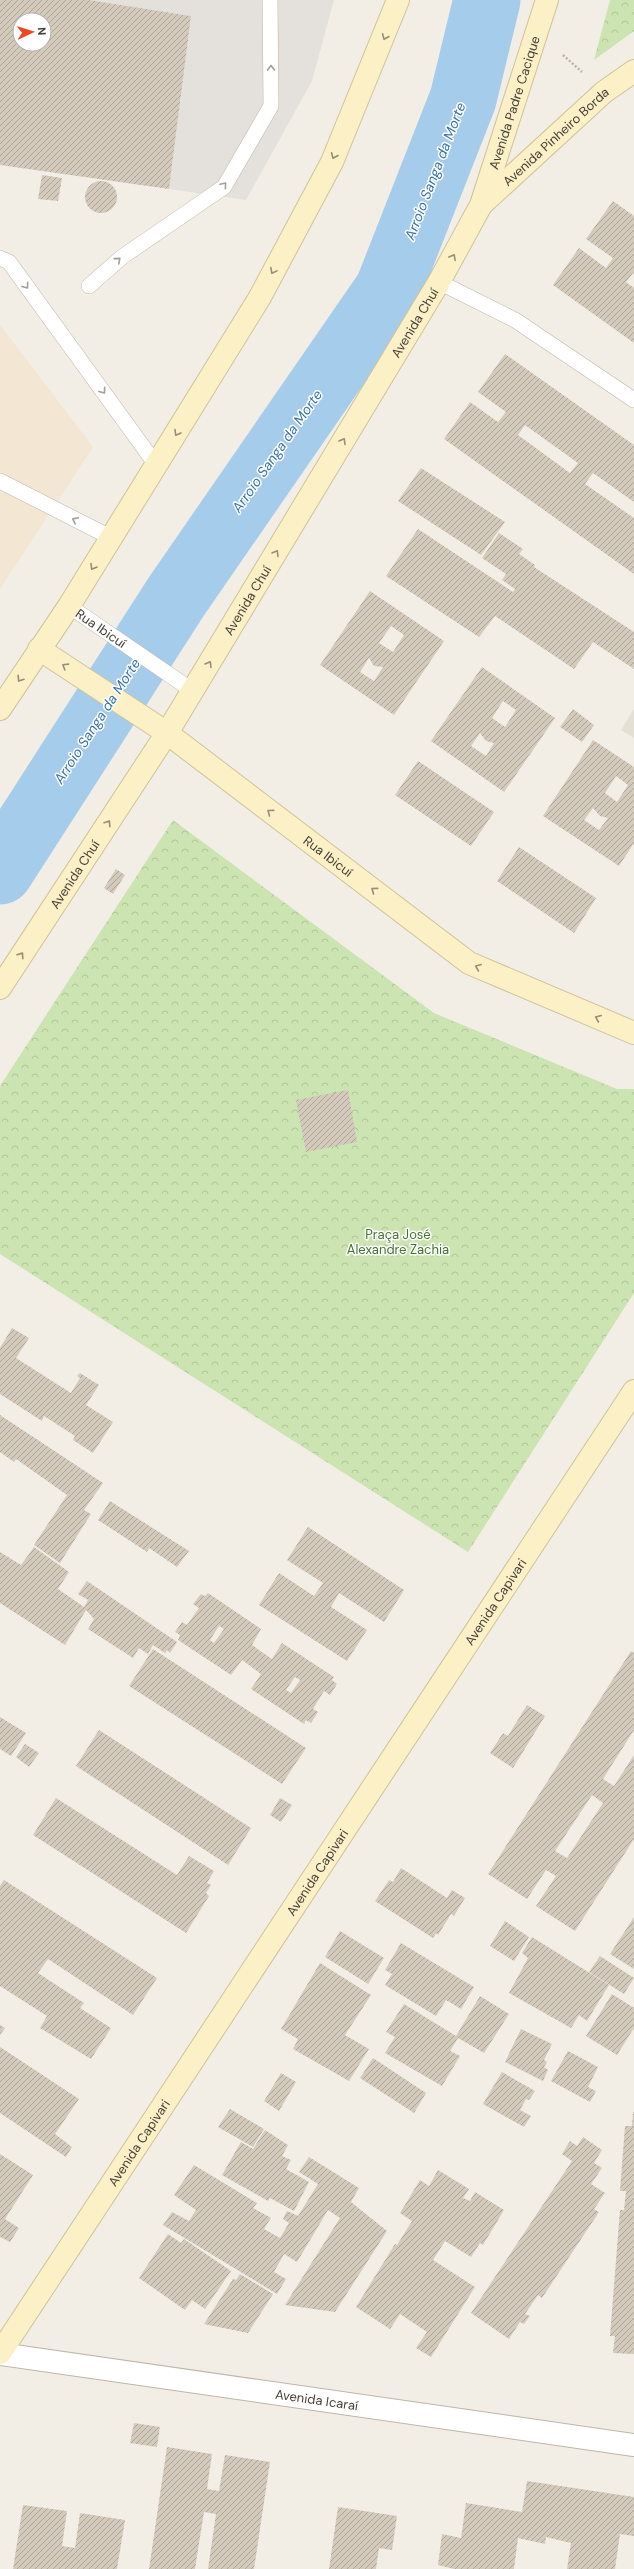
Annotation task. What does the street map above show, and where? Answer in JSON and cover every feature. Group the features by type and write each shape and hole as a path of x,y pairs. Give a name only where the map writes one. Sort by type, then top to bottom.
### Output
{"main road":[{"path":"0,709 69,606 110,537 157,466 260,297 332,162 398,0"},
{"name":"Avenida Padre Cacique","path":"481,205 547,0"},
{"name":"Avenida Pinheiro Borda","path":"481,205 604,92 634,71"},
{"name":"Avenida Chuí","path":"0,988 193,691 439,282 481,205"},
{"name":"Rua Ibicuí","path":"39,649 167,733 469,963 634,1033"},
{"name":"Avenida Capivari","path":"0,2353 634,1391"}],"street":[{"name":"Avenida Icaraí","path":"0,2353 634,2445"}],"lane":[{"path":"89,286 122,257 224,187 271,106 270,0"},
{"path":"0,258 9,262 157,466"},
{"path":"439,282 515,320 634,400"},
{"path":"0,481 110,537"},
{"name":"Rua Ibicuí","path":"69,606 193,691"}],"path":[{"path":"536,32 604,92"}],"shaded area":[{"path":"89,0 334,0 312,81 246,200 169,189 191,16"},
{"path":"0,325 93,447 0,589"},
{"path":"634,709 634,738 621,730"}],"green space":[{"path":"610,0 634,0 634,31 594,60"},
{"name":"Praça José Alexandre Zachia","path":"173,820 434,1013 617,1089 634,1089 634,1293 468,1552 0,1254 0,1086"}],"building":[{"path":"0,0 89,0 191,16 169,189 0,165"},
{"path":"42,175 62,178 58,201 38,199"},
{"path":"98,181 104,181 113,185 117,197 113,209 104,213 98,213 89,209 85,200 85,194 89,185"},
{"path":"613,201 634,216 634,272 626,282 634,288 634,343 553,285 579,248 606,268 613,258 586,239"},
{"path":"505,354 634,445 634,502 593,473 585,484 634,518 634,574 444,439 470,402 498,422 506,412 478,392","holes":["525,425 578,463 570,473 518,435"]},
{"path":"421,468 505,522 481,555 398,501"},
{"path":"418,529 513,592 515,589 502,580 506,574 482,558 499,533 523,549 519,554 535,565 534,567 634,632 634,669 593,642 574,669 495,616 479,637 386,576"},
{"path":"370,591 444,641 394,715 320,665","holes":["391,626 404,635 393,652 379,643","369,658 374,666 383,667 374,681 360,672"]},
{"path":"482,667 555,718 504,792 431,741","holes":["503,701 516,710 505,727 492,718","480,733 486,741 494,743 486,756 471,746"]},
{"path":"573,709 594,725 582,742 560,727"},
{"path":"593,740 634,767 634,843 619,866 543,816","holes":["616,776 628,785 617,802 605,793","593,808 600,816 608,818 599,830 584,820"]},
{"path":"418,761 494,812 471,846 395,795"},
{"path":"519,847 596,898 574,933 497,881"},
{"path":"116,869 125,875 113,894 104,888"},
{"path":"348,1090 357,1142 306,1152 296,1100"},
{"path":"12,1328 29,1338 16,1358 71,1393 80,1378 77,1376 80,1373 99,1385 86,1405 113,1422 93,1453 73,1440 75,1436 44,1416 42,1421 0,1394 0,1348"},
{"path":"0,1415 103,1483 84,1510 91,1514 60,1563 34,1545 67,1495 16,1459 14,1462 0,1452"},
{"path":"110,1501 189,1551 177,1567 149,1548 147,1552 98,1520"},
{"path":"308,1527 404,1590 384,1622 339,1593 331,1607 367,1630 347,1661 259,1605 279,1573 314,1596 323,1583 287,1560"},
{"path":"34,1547 69,1572 58,1589 84,1607 88,1600 78,1594 87,1581 177,1642 170,1653 167,1650 165,1653 153,1645 148,1654 139,1648 133,1658 88,1629 94,1619 86,1610 65,1645 0,1603 0,1552 21,1565"},
{"path":"208,1593 261,1629 252,1645 272,1659 282,1643 334,1677 332,1680 337,1684 330,1695 324,1691 313,1709 318,1712 311,1723 306,1720 304,1724 251,1689 261,1674 242,1660 231,1675 178,1640 180,1635 175,1632 182,1622 187,1625 199,1608 193,1604 201,1594 205,1596","holes":["219,1626 224,1629 214,1643 210,1640","295,1677 300,1680 291,1693 286,1690"]},
{"path":"153,1649 306,1748 282,1784 129,1686"},
{"path":"631,1651 634,1653 634,1730 603,1779 614,1786 634,1755 634,1839 575,1931 536,1906 556,1876 546,1870 527,1899 488,1874","holes":["592,1795 603,1803 567,1858 555,1851"]},
{"path":"527,1705 545,1716 513,1768 490,1753 503,1733 508,1736"},
{"path":"0,1717 26,1733 11,1756 0,1749"},
{"path":"99,1730 251,1828 228,1865 76,1766"},
{"path":"25,1744 39,1753 29,1767 16,1757"},
{"path":"56,1798 177,1875 189,1856 214,1871 207,1883 211,1885 206,1893 209,1896 186,1933 33,1835"},
{"path":"280,1798 292,1805 281,1822 270,1815"},
{"path":"401,1868 447,1898 452,1890 465,1898 454,1916 451,1914 438,1935 436,1933 433,1938 375,1901 389,1880 393,1882"},
{"path":"4,1880 157,1978 133,2015 48,1959 38,1973 84,2003 80,2008 111,2028 91,2059 40,2028 47,2016 0,1986 0,1886"},
{"path":"634,1917 634,1969 610,1954"},
{"path":"505,1921 529,1937 514,1961 490,1946"},
{"path":"340,1931 384,1958 368,1984 325,1957"},
{"path":"532,1937 609,1985 587,2021 579,2015 571,2028 509,1993 528,1958 522,1953"},
{"path":"401,1943 474,1987 461,2009 446,2000 436,2016 385,1985 392,1974 385,1970"},
{"path":"600,1956 634,1978 624,1994 589,1972"},
{"path":"320,1963 371,1995 345,2035 369,2049 349,2081 293,2049 298,2039 281,2029"},
{"path":"612,1994 634,2008 634,2028 617,2055 586,2036"},
{"path":"480,1996 509,2014 484,2053 458,2038 450,2051 460,2056 442,2086 385,2053 395,2037 386,2032 404,2004 456,2036"},
{"path":"0,2025 5,2028 0,2035"},
{"path":"521,2029 552,2044 544,2060 547,2062 544,2067 548,2070 543,2081 505,2062"},
{"path":"0,2047 79,2099 55,2134 72,2147 66,2157 0,2113"},
{"path":"568,2051 598,2067 588,2087 596,2091 590,2102 551,2081"},
{"path":"373,2058 426,2093 414,2113 360,2078"},
{"path":"502,2072 535,2091 529,2100 526,2099 520,2110 531,2116 524,2127 483,2104"},
{"path":"281,2073 296,2082 279,2111 264,2101"},
{"path":"230,2109 264,2129 253,2147 218,2127"},
{"path":"633,2112 634,2354 613,2353 615,2336 610,2336 620,2210 624,2210 626,2191 620,2191 625,2126 632,2126"},
{"path":"265,2130 288,2145 282,2156 291,2160 286,2169 309,2182 294,2211 270,2198 268,2201 222,2175 241,2142 253,2149"},
{"path":"583,2137 602,2150 594,2163 602,2168 591,2184 605,2193 594,2209 599,2212 542,2298 538,2295 525,2314 530,2316 524,2324 520,2322 509,2339 471,2313 572,2161 562,2154 570,2141 577,2146"},
{"path":"0,2154 33,2175 5,2219 19,2228 10,2242 0,2237"},
{"path":"309,2157 359,2188 351,2202 387,2231 335,2312 285,2305 340,2218 328,2210 297,2262 284,2254 274,2272 286,2279 277,2294 163,2225 172,2212 189,2221 196,2210 174,2195 194,2165 257,2203 253,2208 271,2218 264,2229 280,2238 289,2223 283,2219 287,2211 298,2216 318,2184 299,2172"},
{"path":"438,2170 469,2189 463,2198 470,2201 475,2192 504,2210 483,2245 480,2243 471,2257 445,2241 433,2260 475,2287 431,2357 416,2348 427,2332 400,2314 390,2329 356,2307 395,2244 397,2245 412,2221 400,2213 420,2180 429,2186"},
{"path":"168,2234 181,2243 184,2239 231,2271 205,2309 192,2300 185,2310 139,2278"},
{"path":"240,2274 273,2294 248,2333 204,2324 233,2279 236,2280"},
{"path":"134,2423 160,2427 157,2447 130,2443"},
{"path":"167,2447 212,2454 207,2489 219,2491 225,2455 270,2462 254,2569 208,2569 216,2514 204,2512 195,2569 149,2569"},
{"path":"527,2481 634,2497 634,2536 620,2534 615,2569 567,2569 571,2543 546,2537 545,2544 518,2538 514,2569 454,2569 438,2565 442,2534 461,2538 466,2503 522,2512"},
{"path":"23,2505 67,2511 62,2546 75,2548 80,2513 125,2520 117,2569 13,2569"},
{"path":"338,2507 397,2516 392,2550 379,2548 376,2569 329,2569"}],"waterway":[{"name":"Arroio Sanga da Morte","path":"0,871 176,597 388,290 463,99 487,0"}]}
